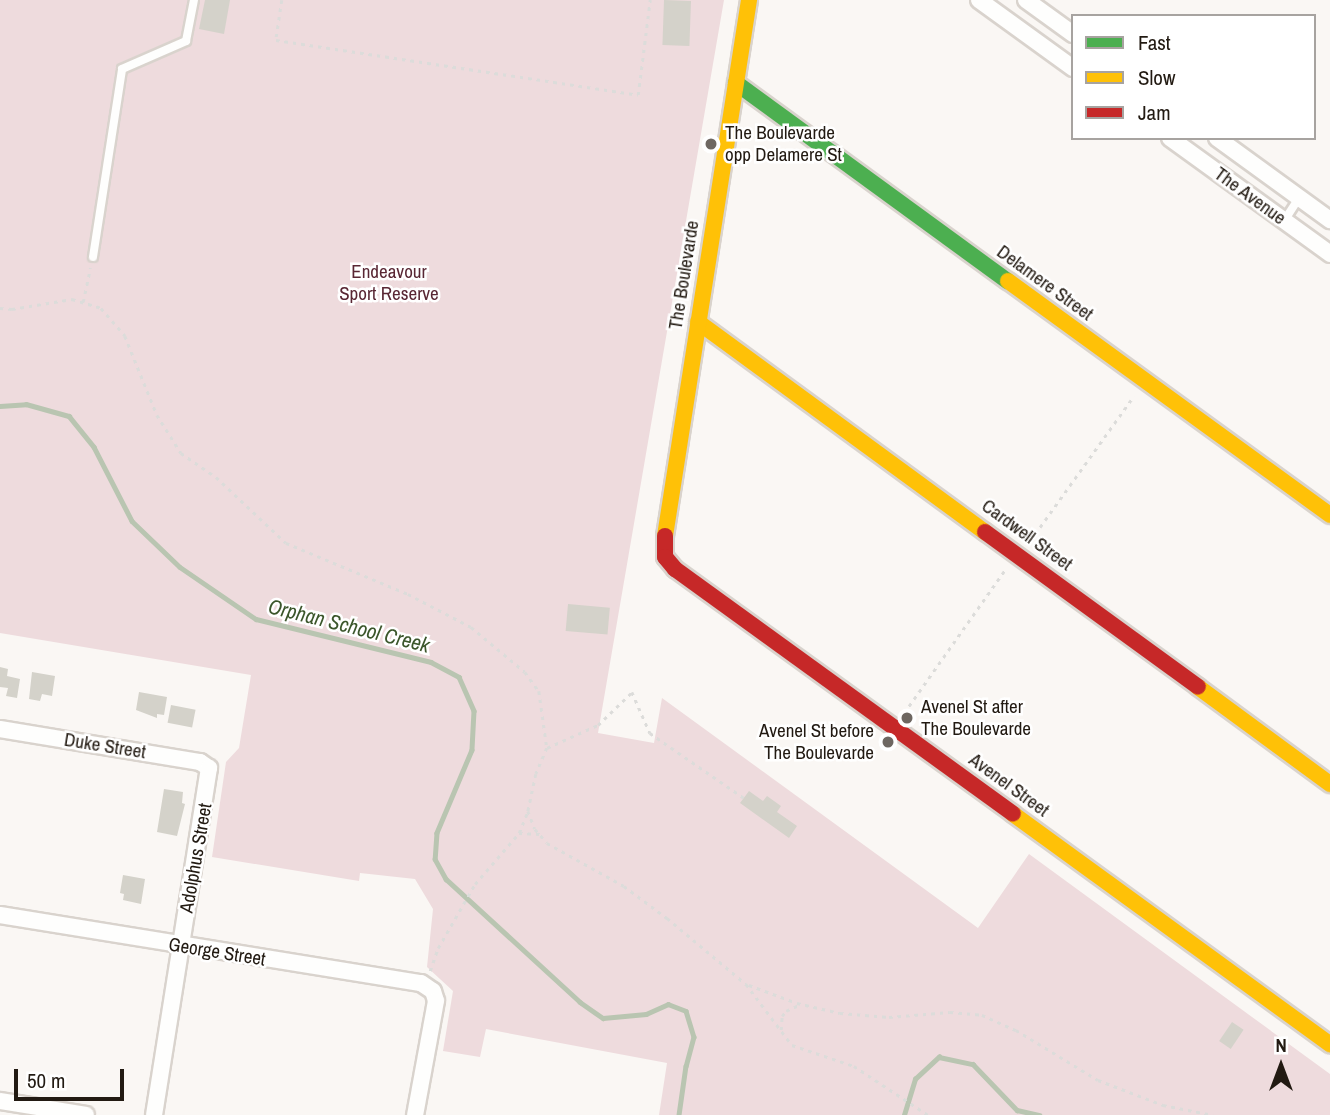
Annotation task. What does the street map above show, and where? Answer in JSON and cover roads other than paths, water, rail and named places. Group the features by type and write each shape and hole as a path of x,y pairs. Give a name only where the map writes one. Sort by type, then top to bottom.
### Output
{"street":[{"name":"The Boulevarde","path":"665,557 663,546 749,0"},
{"path":"979,0 1071,67"},
{"path":"1026,0 1071,33"},
{"name":"Delamere Street","path":"736,83 1330,516"},
{"name":"The Avenue","path":"1173,140 1330,254"},
{"name":"The Avenue","path":"1220,140 1330,220"},
{"name":"Cardwell Street","path":"698,323 1330,784"},
{"name":"Avenel Street","path":"665,557 673,567 1330,1044"},
{"name":"Duke Street","path":"0,729 200,762 209,768"},
{"name":"Adolphus Street","path":"155,1115 209,768"},
{"name":"George Street","path":"0,915 429,988 436,1001 415,1115"},
{"path":"0,1101 86,1115"}],"lane":[{"path":"93,257 122,69 186,41 194,0"},
{"path":"1284,221 1299,198"}],"waterway":[{"name":"Orphan School Creek","path":"0,406 26,404 69,416 94,447 132,521 180,567 256,619 431,662 459,677 474,711 472,750 437,833 435,859 446,879 580,1002 603,1018 646,1014 668,1004 686,1011 694,1037 686,1066 679,1115"},
{"name":"Orphan School Creek","path":"904,1115 915,1079 939,1057 973,1064 1017,1110 1039,1115"}],"place":[{"name":"The Boulevarde opp Delamere St","path":"711,144"},
{"name":"Avenel St after The Boulevarde","path":"907,718"},
{"name":"Avenel St before The Boulevarde","path":"888,742"}],"park label":[{"name":"Endeavour Sport Reserve","path":"389,283"}]}
